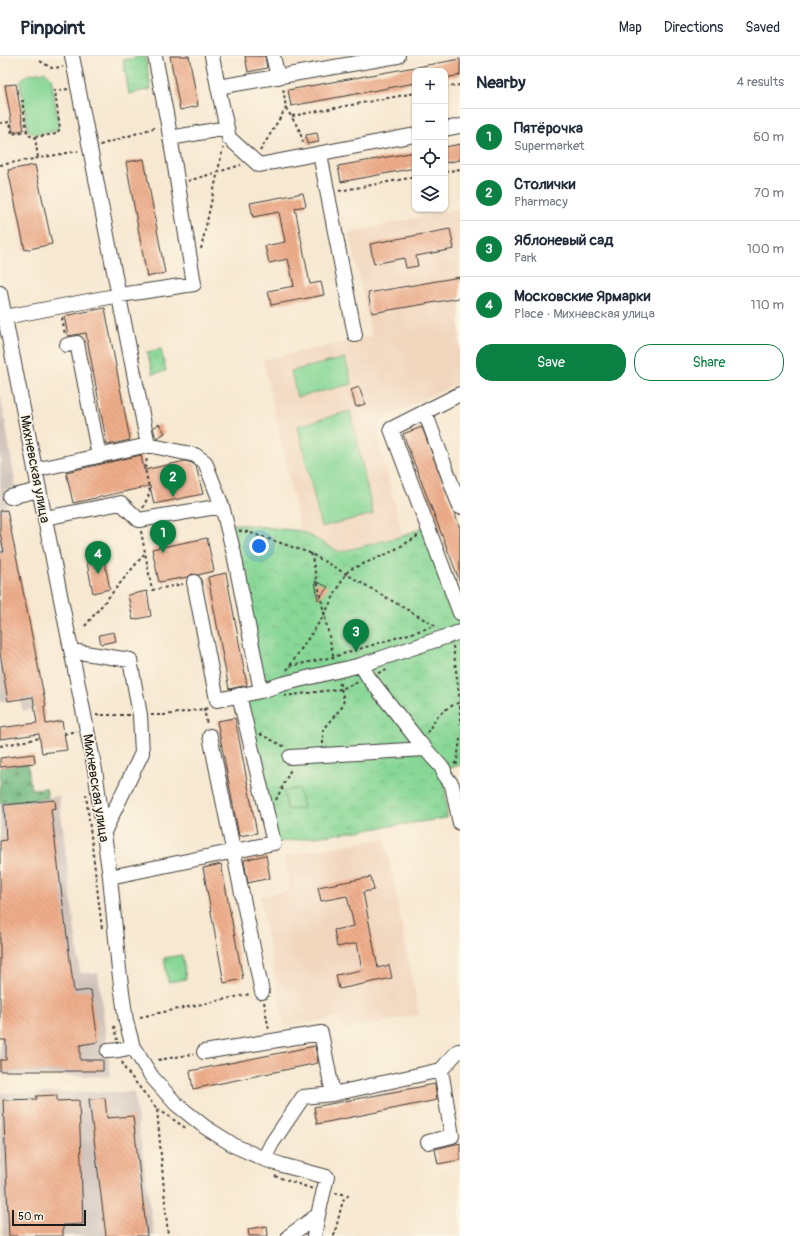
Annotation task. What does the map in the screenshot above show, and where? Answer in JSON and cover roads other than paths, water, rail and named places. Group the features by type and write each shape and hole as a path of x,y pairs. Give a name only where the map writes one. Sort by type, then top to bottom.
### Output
{"street":[{"path":"5,317 194,284 168,124 155,56"},
{"path":"212,56 229,138 259,166 412,136"},
{"path":"273,56 278,77"},
{"path":"218,87 398,56"},
{"path":"73,60 148,445"},
{"path":"448,128 460,126"},
{"path":"170,138 227,128"},
{"path":"314,155 329,193 355,335"},
{"name":"Михневская улица","path":"0,293 95,770 110,876 119,970 126,1021 133,1047 152,1077 176,1104 205,1127 235,1146 264,1159 327,1177 318,1215"},
{"path":"67,345 77,343 99,456"},
{"path":"460,394 391,429 460,613"},
{"path":"425,412 460,507"},
{"path":"35,470 148,445 195,455 205,462 222,506 228,529 261,690"},
{"path":"10,497 40,490"},
{"path":"45,518 121,503 139,520 222,506"},
{"path":"194,582 217,700 239,696 361,665 455,634"},
{"path":"72,651 130,660 140,715 142,753 104,832"},
{"path":"361,665 370,679 422,746 444,770 444,774 452,784 460,823"},
{"path":"110,876 274,843 239,696"},
{"path":"210,736 262,992"},
{"path":"297,757 422,746"},
{"path":"204,1052 321,1033 333,1094"},
{"path":"108,1051 133,1047"},
{"path":"264,1159 272,1143 303,1097 333,1094 441,1070 458,1051 460,1051"},
{"path":"428,1142 456,1135 441,1070"},
{"path":"289,1236 318,1215"},
{"path":"314,1236 318,1215"}],"place":[{"name":"Столички","path":"173,497"},
{"name":"Пятёрочка","path":"163,553"},
{"name":"Московские Ярмарки","path":"98,574"},
{"name":"Яблоневый сад","path":"356,652"}]}
